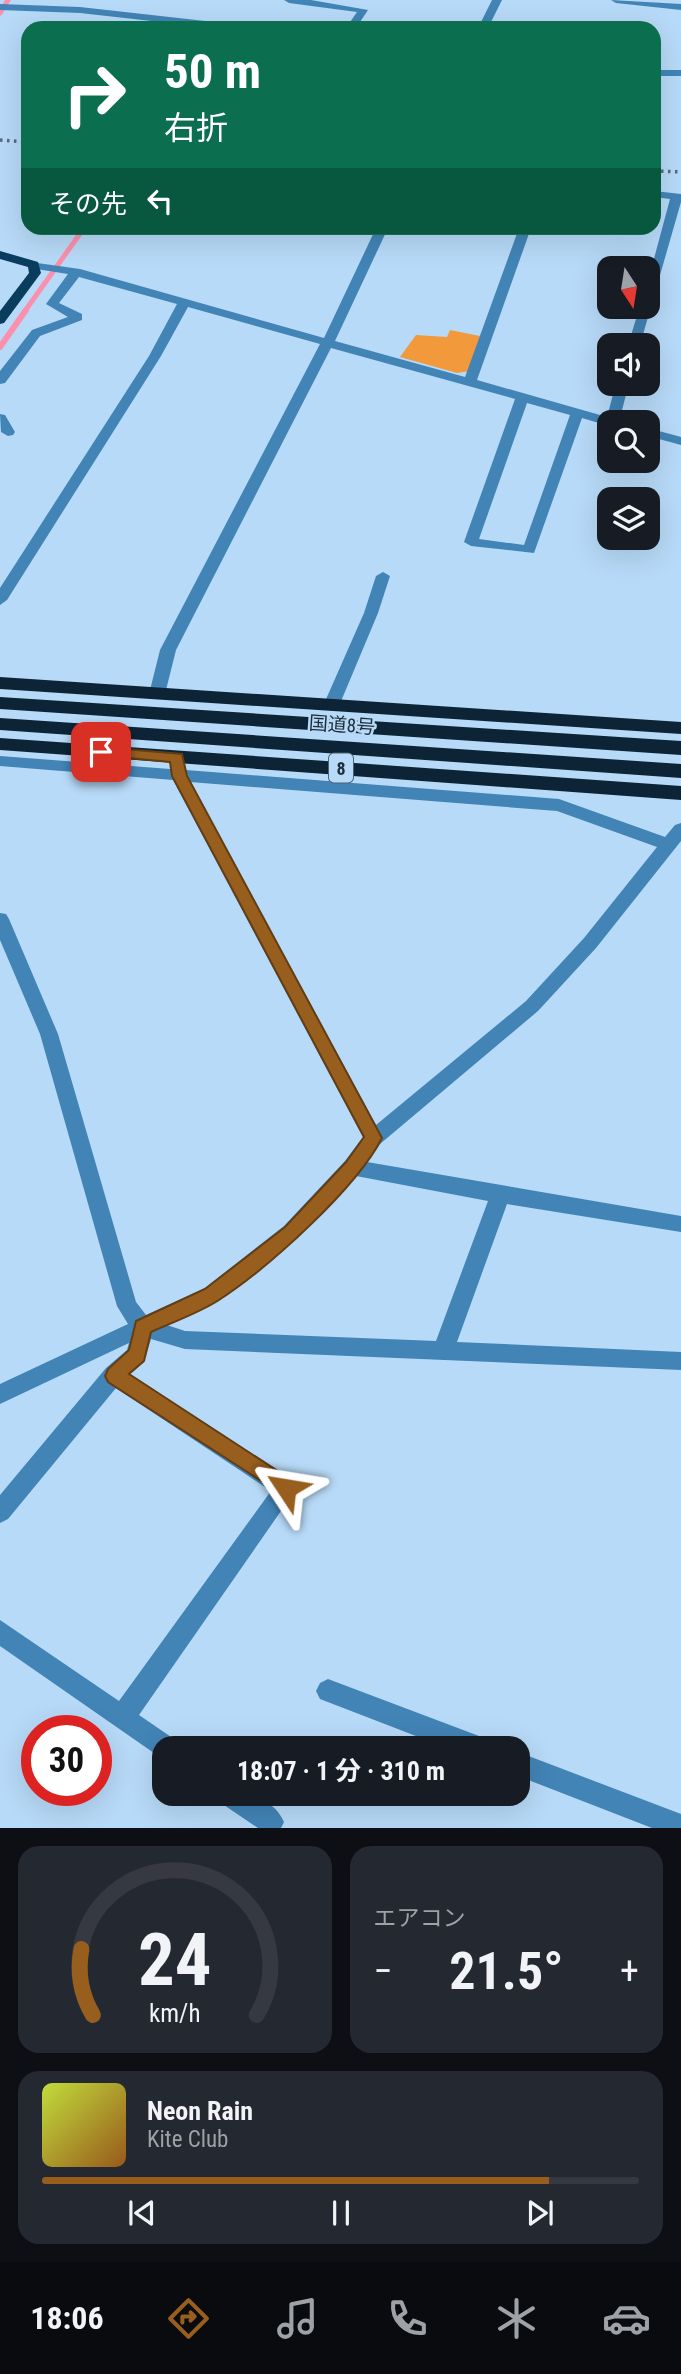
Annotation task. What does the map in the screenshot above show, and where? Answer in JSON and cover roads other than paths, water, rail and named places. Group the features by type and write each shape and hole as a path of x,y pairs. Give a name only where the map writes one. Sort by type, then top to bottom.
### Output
{"highway":[{"path":"0,683 681,728"},
{"name":"国道8号","path":"0,703 681,748"},
{"name":"国道8号","path":"0,724 681,771"},
{"name":"8","path":"0,744 178,767 681,793"}],"main road":[{"path":"0,255 34,265 35,273 0,320"}],"street":[{"path":"289,0 363,10 356,21"},
{"path":"486,21 497,0"},
{"path":"616,0 681,7"},
{"path":"0,7 30,7 176,21"},
{"path":"145,21 148,17"},
{"path":"661,73 681,74"},
{"path":"660,258 677,196 661,195"},
{"path":"157,694 168,650 328,342 379,235"},
{"path":"470,382 522,235"},
{"path":"34,265 76,272 597,418"},
{"path":"0,380 6,365 36,333 78,317 52,304 76,272"},
{"path":"0,600 155,356 184,303"},
{"path":"522,398 471,542 529,550 578,413"},
{"path":"0,418 9,432"},
{"path":"660,435 681,441"},
{"path":"331,706 371,613 383,576"},
{"path":"0,761 178,767 558,805 668,845"},
{"path":"178,767 373,1138"},
{"path":"0,1394 212,1294 291,1232 352,1167 373,1138 532,1006 590,943 681,829"},
{"path":"2,929 49,1034 127,1306 143,1327 185,1340 681,1361"},
{"path":"352,1167 500,1195 681,1224"},
{"path":"443,1352 500,1195"},
{"path":"0,1512 114,1376 137,1354 143,1327"},
{"path":"114,1376 286,1488 122,1718"},
{"path":"0,1632 152,1739"},
{"path":"328,1691 446,1736"},
{"path":"530,1768 680,1825"},
{"path":"248,1806 271,1822"}],"waterway":[{"path":"0,13 8,0"},
{"path":"25,311 79,235"},
{"path":"0,347 26,310"}],"railway":[{"path":"0,140 21,142"},
{"path":"661,171 681,172"}]}
